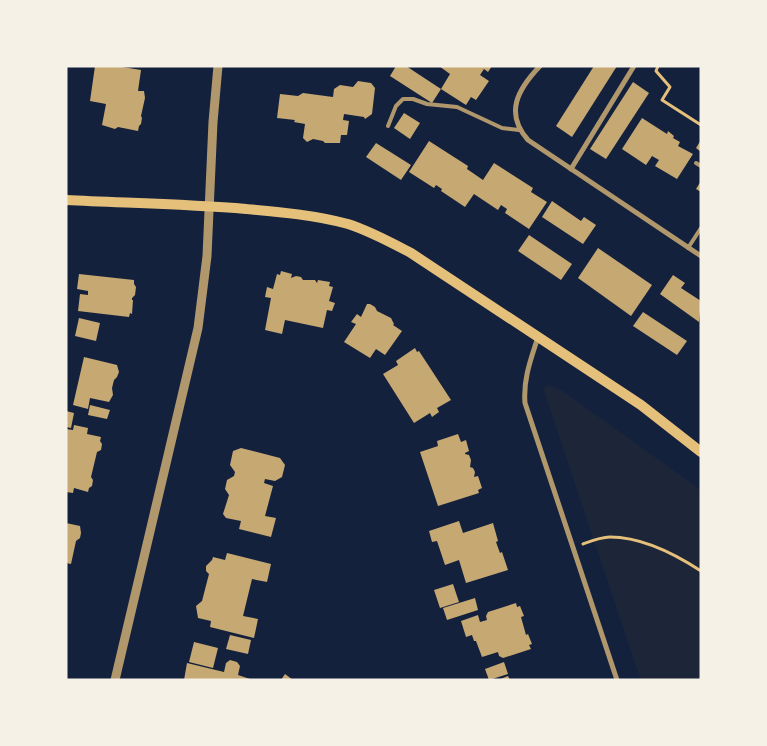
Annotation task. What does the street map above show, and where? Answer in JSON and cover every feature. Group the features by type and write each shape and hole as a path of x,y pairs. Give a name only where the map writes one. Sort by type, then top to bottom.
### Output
{"main road":[{"path":"66,200 208,206 279,212 320,218 349,225 378,236 411,253 538,336 640,405 701,452"}],"street":[{"path":"115,680 198,328 206,263 218,66"},
{"path":"540,66 517,98 515,120 519,130 528,140 701,256"},
{"path":"570,169 634,66"},
{"path":"538,336 527,371 524,389 525,403 617,680"}],"lane":[{"path":"388,126 396,106 403,99 413,99 427,104 457,107 502,128 519,130"},
{"path":"696,163 701,166"},
{"path":"688,248 701,228"}],"path":[{"path":"658,66 656,71 670,86 662,100 701,125"},
{"path":"573,546 608,537 637,541 682,559 701,571"}],"shaded area":[{"path":"549,385 561,390 701,490 701,680 641,680 543,388"}],"building":[{"path":"95,66 116,66 141,70 138,91 144,91 145,98 138,131 118,127 115,129 102,125 106,104 90,101"},
{"path":"396,66 406,66 441,89 432,103 390,76"},
{"path":"439,66 492,66 488,72 484,69 480,75 489,81 476,100 471,97 466,105 441,89 450,74"},
{"path":"594,66 617,66 572,137 556,126"},
{"path":"358,81 371,83 375,88 372,114 365,119 364,117 344,114 343,120 349,121 347,135 341,135 340,143 325,143 313,139 307,142 303,138 305,124 294,122 295,120 277,118 280,94 298,96 303,93 333,97 334,89 340,85 353,87"},
{"path":"633,82 649,93 606,159 590,149"},
{"path":"404,113 420,123 410,139 394,128"},
{"path":"642,118 667,134 668,131 674,136 673,138 680,142 678,146 693,154 677,179 655,166 659,160 652,156 646,165 622,149"},
{"path":"701,140 701,152 696,148"},
{"path":"429,141 468,166 467,169 483,180 494,163 533,188 531,192 547,202 529,229 505,213 507,209 501,205 498,210 474,194 465,207 441,191 442,189 436,185 434,188 409,172"},
{"path":"376,143 411,165 401,180 366,157"},
{"path":"701,181 701,192 696,189"},
{"path":"552,201 581,221 584,217 596,225 583,244 542,217"},
{"path":"529,235 572,264 561,280 518,251"},
{"path":"598,248 652,285 631,316 578,278"},
{"path":"281,271 292,274 291,278 296,276 301,277 303,280 315,280 317,283 318,280 330,282 329,286 333,287 329,301 335,303 332,311 327,310 323,328 285,320 282,334 265,330 271,298 265,297 267,287 273,289 277,274 280,275"},
{"path":"79,274 134,280 136,287 135,295 132,298 132,314 130,313 129,317 78,311 80,294 88,295 88,291 77,289"},
{"path":"673,275 685,283 681,288 701,301 699,322 660,294"},
{"path":"367,304 370,304 377,311 391,318 393,325 402,331 385,355 376,349 370,358 344,342 356,324 351,322 357,314 361,317"},
{"path":"643,312 687,341 677,355 633,326"},
{"path":"79,318 100,323 96,341 75,336"},
{"path":"415,348 417,352 419,351 451,400 437,408 439,412 432,417 430,413 414,423 383,374 398,365 396,361"},
{"path":"84,357 117,365 119,372 114,380 113,395 109,402 90,398 88,409 73,405"},
{"path":"90,405 110,410 107,419 88,415"},
{"path":"66,411 74,413 71,428 66,427"},
{"path":"74,425 88,428 87,434 101,437 101,450 97,452 91,477 93,480 92,486 88,492 74,488 73,493 66,492 66,429 73,430"},
{"path":"458,434 461,442 466,440 469,451 465,454 469,455 471,460 470,467 475,472 474,477 478,476 482,488 478,490 479,493 438,506 420,452 438,446 437,441"},
{"path":"241,448 280,458 285,465 282,477 275,481 265,479 264,483 273,486 265,516 276,518 271,537 239,529 241,521 226,518 223,514 229,495 225,489 227,480 234,476 235,472 230,465 233,451"},
{"path":"459,521 463,533 493,523 498,541 496,542 500,553 502,552 508,570 466,583 459,560 445,565 437,541 432,542 429,531"},
{"path":"66,523 80,526 81,533 80,538 76,541 71,564 66,563"},
{"path":"227,553 271,564 267,582 252,579 243,616 258,619 254,638 210,627 211,621 198,618 196,606 202,601 209,574 206,571 206,566 213,557 225,560"},
{"path":"453,584 459,602 440,608 434,590"},
{"path":"475,598 478,610 447,620 443,608"},
{"path":"516,603 517,607 520,606 524,616 521,617 526,635 528,634 532,644 529,645 531,649 503,658 499,656 498,652 482,657 472,635 466,637 461,621 478,615 480,622 487,620 488,612"},
{"path":"230,635 251,640 248,654 226,649"},
{"path":"194,642 218,648 213,668 189,662"},
{"path":"230,660 237,662 240,666 238,675 253,680 184,680 187,663 224,672 226,663"},
{"path":"504,662 508,674 489,680 485,669"},
{"path":"285,674 293,680 281,680"},
{"path":"508,676 510,680 498,680"}]}
